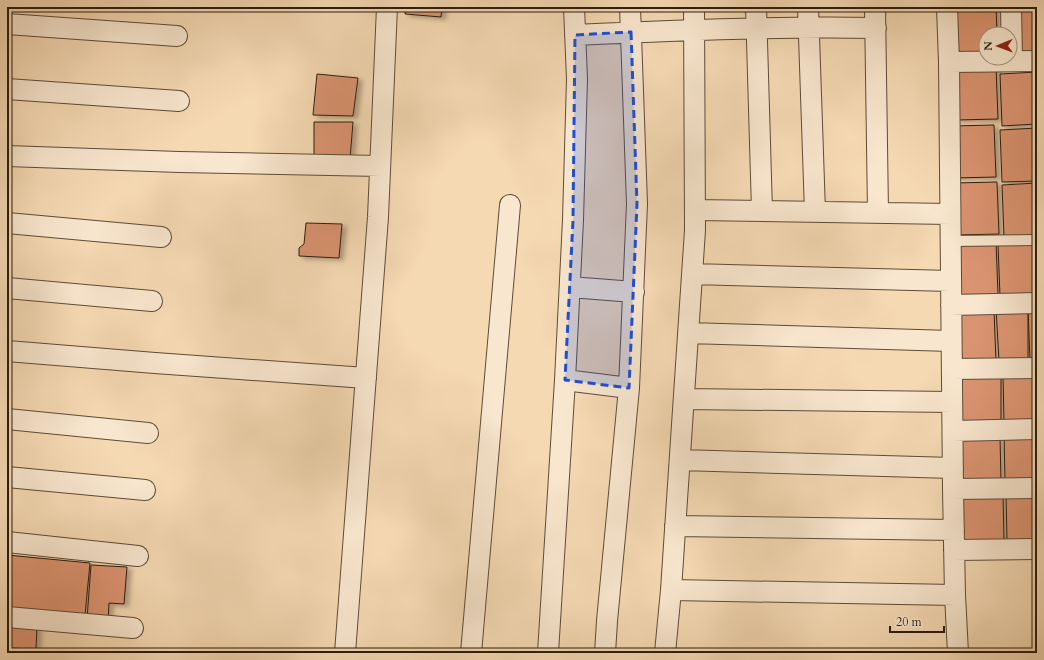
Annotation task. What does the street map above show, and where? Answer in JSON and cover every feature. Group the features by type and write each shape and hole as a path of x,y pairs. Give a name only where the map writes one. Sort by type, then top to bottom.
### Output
{"street":[{"path":"344,653 378,217 387,7"},
{"path":"548,653 565,380 573,220 577,79 574,7"},
{"path":"605,653 629,388 634,292 637,204 630,7"},
{"path":"665,653 680,460 695,210 694,7"},
{"path":"756,7 762,211"},
{"path":"808,7 815,212"},
{"path":"875,7 878,213"},
{"path":"947,7 949,62 950,281 954,550 958,653"},
{"path":"1011,7 1011,26"},
{"path":"7,24 178,36"},
{"path":"575,35 695,29 808,27 876,28"},
{"path":"1018,61 1037,61"},
{"path":"949,62 978,62"},
{"path":"7,89 179,101"},
{"path":"7,156 380,166"},
{"path":"471,653 510,205"},
{"path":"695,210 950,214"},
{"path":"7,223 161,237"},
{"path":"692,274 950,281"},
{"path":"570,287 634,292"},
{"path":"7,288 152,301"},
{"path":"951,305 1037,303"},
{"path":"688,333 951,341"},
{"path":"7,351 155,364 366,378"},
{"path":"952,368 1037,368"},
{"path":"565,380 629,388"},
{"path":"684,399 952,402"},
{"path":"7,419 148,433"},
{"path":"953,431 1037,430"},
{"path":"680,460 953,468"},
{"path":"7,477 145,490"},
{"path":"953,489 1037,488"},
{"path":"675,526 954,530"},
{"path":"7,542 138,556"},
{"path":"954,550 1037,549"},
{"path":"671,590 955,595"},
{"path":"7,617 133,628"}],"lane":[{"path":"950,241 1037,240"}],"highlighted area":[{"path":"631,32 637,204 629,388 565,380 573,220 575,35"}],"building":[{"path":"406,7 442,7 441,17 405,14"},
{"path":"996,7 997,26 978,26 978,59 957,60 955,8"},
{"path":"1037,8 1037,56 1018,58 1017,9"},
{"path":"996,66 998,119 956,120 954,68"},
{"path":"1037,72 1037,124 1002,126 1000,74"},
{"path":"317,74 358,78 353,116 313,115"},
{"path":"314,122 353,122 350,159 314,158"},
{"path":"994,125 996,177 955,178 952,126"},
{"path":"1037,128 1037,181 1002,182 1000,130"},
{"path":"997,182 999,234 957,235 955,183"},
{"path":"1037,183 1037,235 1004,237 1002,185"},
{"path":"306,223 342,224 339,258 299,256 299,248 304,244"},
{"path":"996,242 998,294 956,296 954,244"},
{"path":"1037,243 1037,295 1000,296 998,244"},
{"path":"996,308 1028,309 1028,359 999,361"},
{"path":"1028,309 1037,309 1037,361 1030,361"},
{"path":"994,310 996,362 954,363 952,311"},
{"path":"1003,374 1037,375 1037,422 1004,423"},
{"path":"957,375 1001,376 1001,423 958,424"},
{"path":"1004,433 1037,433 1037,481 1005,481"},
{"path":"957,435 1000,436 1001,483 957,484"},
{"path":"959,493 1003,494 1004,541 960,542"},
{"path":"1006,493 1037,494 1037,541 1007,542"},
{"path":"7,555 90,563 85,615 7,608"},
{"path":"91,565 127,567 124,604 109,603 108,621 87,619"},
{"path":"7,624 37,626 36,649 7,648"}]}
